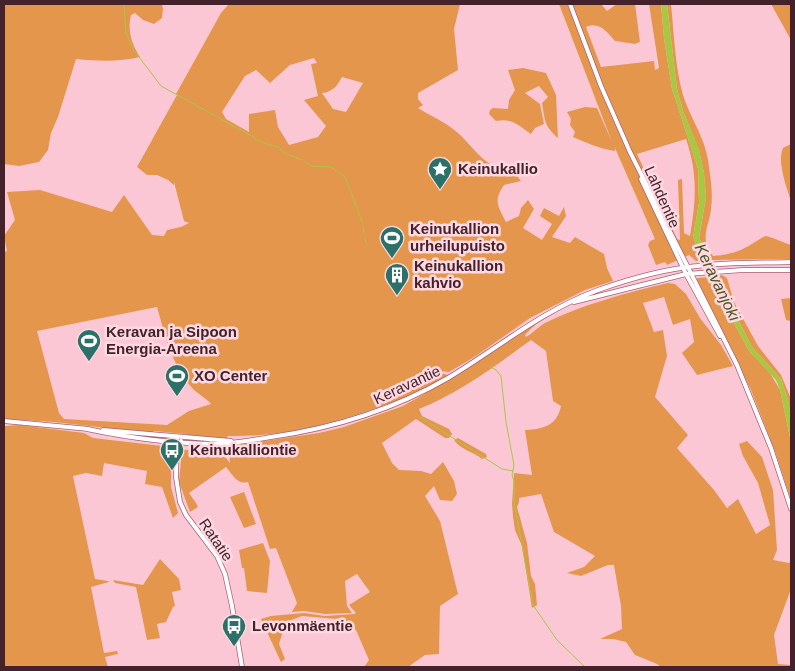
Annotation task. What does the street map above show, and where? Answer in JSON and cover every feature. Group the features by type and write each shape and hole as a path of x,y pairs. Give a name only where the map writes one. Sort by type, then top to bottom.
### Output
{"main road":[{"name":"Lahdentie","path":"570,4 601,86 635,163 727,345 772,448 791,509"},
{"name":"Lahdentie","path":"635,163 642,182 686,274 727,345"},
{"name":"Keravantie","path":"4,421 87,429 148,440 239,441 323,429 385,409 436,385 514,334 567,304 606,287 688,267 715,264 791,262"},
{"name":"Keravantie","path":"567,304 692,273 791,270"},
{"name":"Ratatie","path":"179,440 178,492 182,508 217,556 225,574 242,667"}],"shaded area":[{"path":"4,4 162,4 163,9 162,18 154,24 143,20 135,13 131,15 131,37 140,57 108,61 76,59 58,117 51,133 48,150 39,162 19,166 4,164"},
{"path":"229,4 460,4 454,29 458,70 418,93 418,99 423,105 418,108 454,129 489,163 503,169 512,169 521,181 504,185 498,200 506,222 519,216 521,208 528,200 534,209 523,228 542,240 552,224 540,216 544,208 559,216 564,207 566,216 552,237 570,243 575,237 604,254 607,268 613,281 585,290 530,318 476,356 449,372 430,370 448,375 420,391 371,410 318,426 265,435 228,436 227,438 191,437 186,434 154,431 150,433 54,422 4,419 4,252 7,251 4,236 15,220 7,192 40,190 112,212 124,195 152,235 164,236 167,230 189,223 184,221 174,182 174,185 157,175 147,175 137,167 177,95 188,101 176,94 221,13","holes":["314,58 317,63 311,64 318,96 304,100 326,126 318,137 289,145 278,127 275,110 249,114 249,132 226,119 222,112 245,76 256,70 270,83 290,65","342,77 363,83 346,112 333,109 322,93 334,88","157,307 174,360 193,389 211,404 189,411 167,425 64,419 59,413 37,331"]},
{"path":"559,4 601,4 607,11 617,4 635,4 640,42 635,44 615,41 599,26 586,27 601,67 654,61 655,70 659,68 649,4 661,4 672,89 698,169 699,203 693,237 703,261 696,261 689,255 667,265 665,262 656,265 648,245 650,241 655,239 615,148 615,151 604,149 573,137 575,132 570,125 571,119 567,112 585,107 597,108 612,142","holes":["686,139 690,152 695,188 694,211 690,236 684,233 682,179 678,180 680,240 677,239 637,154"]},
{"path":"667,4 671,4 676,62 680,84 686,104 708,157 712,193 706,244 713,256 729,254 746,248 765,236 791,245 791,259 711,260 699,238 706,197 704,173 699,150 683,111 677,89"},
{"path":"771,4 791,4 791,40"},
{"path":"523,68 546,73 556,95 558,138 550,130 546,122 542,103 548,97 539,86 525,93 540,104 544,124 535,128 531,134 511,121 496,121 489,114 493,108 508,109 509,100 515,90 508,70"},
{"path":"791,144 791,201 783,174 781,154 783,148"},
{"path":"722,275 727,278 734,302 758,346 781,375 791,399 791,417 781,379 752,347 719,283 718,276"},
{"path":"709,277 749,351 770,373 780,390 791,442 791,500 776,454 751,390 696,280"},
{"path":"668,283 675,284 686,294 733,366 697,375 682,353 694,342 690,319 673,325 664,297 643,303 654,332 663,330 667,356 655,397 688,435 677,448 714,490 727,508 738,499 756,534 770,525 758,483 743,456 739,444 747,441 762,457 773,490 777,550 773,560 789,563 791,560 791,589 774,635 778,664 791,665 791,667 661,667 635,655 626,642 600,639 622,629 621,606 614,565 608,565 581,576 567,573 584,567 595,556 554,532 541,494 519,498 517,507 527,543 531,576 535,584 537,605 532,608 522,546 515,530 513,516 514,473 532,475 525,430 538,429 553,422 561,406 553,401 546,351 531,340 463,387 419,409 422,416 449,429 452,434 449,438 445,438 416,419 382,443 392,463 399,470 421,471 431,474 443,462 454,481 457,494 452,501 440,500 434,486 425,496 440,521 458,594 440,606 439,654 425,655 408,667 364,667 369,660 356,630 337,619 302,616 286,622 279,644 285,659 281,662 261,619 271,616 304,613 325,616 354,614 356,613 349,605 370,592 357,574 345,581 347,606 352,613 292,612 297,603 276,548 270,549 248,482 238,481 226,467 189,493 198,507 190,512 179,482 182,450 223,449 230,463 229,450 231,446 319,433 344,427 403,406 458,375 538,322 525,335 526,337 545,323 574,310"},
{"path":"791,298 791,321 786,320 781,299"},
{"path":"20,425 84,433 93,438 171,447 171,487 178,513 173,518 162,487 145,484 147,471 104,463 102,476 86,473 73,476 95,579 109,582 91,587 104,653 117,651 118,654 105,657 108,667 4,667 4,426"},
{"path":"458,438 486,454 487,457 482,459 460,446 454,440"},
{"path":"244,492 256,524 244,528 230,497"},
{"path":"263,543 270,561 267,593 247,591 239,550"},
{"path":"160,559 179,579 181,590 172,592 175,606 166,622 157,624 160,638 147,640 136,587 115,583 113,580 143,585"}],"water":[{"path":"661,4 667,4 677,89 683,111 699,149 704,173 706,197 699,238 711,260 703,261 693,237 699,203 698,169 672,89"},
{"path":"718,276 719,283 752,347 781,379 791,415 791,442 780,390 776,380 749,351 709,277"}],"waterway":[{"path":"124,4 126,33 133,49 161,86 266,144 278,147 284,153 302,160"},
{"path":"305,162 312,166 331,167 345,177 363,224"},
{"path":"363,227 364,232"},
{"path":"364,238 367,243"},
{"name":"Keravanjoki","path":"702,253 717,282"},
{"path":"391,266 395,270"},
{"path":"489,366 501,376 506,422 514,465 512,475 514,481 514,502 533,605 557,640 585,667"},
{"path":"420,417 502,469 513,471"}],"place":[{"name":"Keinukallio","path":"440,190"},
{"name":"Keinukallion urheilupuisto","path":"392,259"},
{"name":"Keinukallion kahvio","path":"397,296"},
{"name":"Keravan ja Sipoon Energia-Areena","path":"89,362"},
{"name":"XO Center","path":"177,397"},
{"name":"Keinukalliontie","path":"172,471"},
{"name":"Levonmäentie","path":"234,647"}]}
